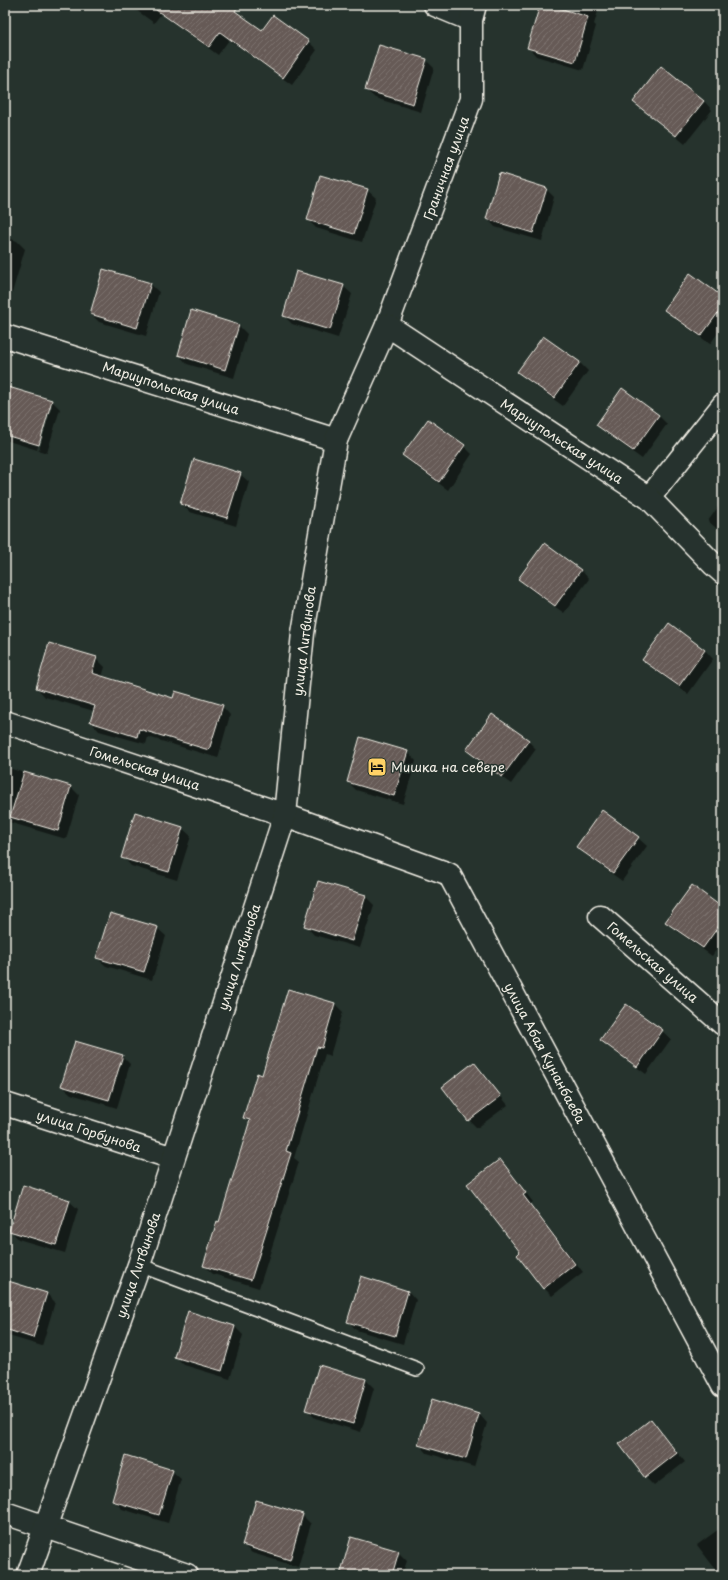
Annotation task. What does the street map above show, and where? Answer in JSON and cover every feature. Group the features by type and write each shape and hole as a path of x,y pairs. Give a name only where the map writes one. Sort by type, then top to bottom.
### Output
{"street":[{"path":"435,5 473,13"},
{"name":"Граничная улица","path":"387,325 471,99 473,13"},
{"name":"улица Литвинова","path":"28,1575 139,1265 285,815 303,632 336,440 387,325"},
{"name":"Мариупольская улица","path":"387,325 649,498 714,565 723,572"},
{"name":"Мариупольская улица","path":"5,336 336,440"},
{"path":"649,498 723,405"},
{"name":"Гомельская улица","path":"5,722 285,815"},
{"name":"улица Абая Кунанбаева","path":"285,815 449,874 723,1386"},
{"name":"Гомельская улица","path":"600,916 723,1024"},
{"name":"улица Горбунова","path":"5,1104 173,1158"},
{"path":"5,1513 187,1575"}],"lane":[{"path":"139,1265 418,1369"}],"building":[{"path":"149,5 239,5 235,11 262,30 273,15 309,41 283,78 220,32 209,47"},
{"path":"540,5 550,5 588,17 575,62 527,48"},
{"path":"379,45 427,59 413,104 365,90"},
{"path":"661,66 704,101 676,136 633,102"},
{"path":"499,173 547,188 533,233 486,219"},
{"path":"320,175 368,189 354,234 307,220"},
{"path":"103,269 151,283 137,328 90,314"},
{"path":"296,271 344,285 330,330 283,316"},
{"path":"690,273 723,297 723,306 701,336 664,310"},
{"path":"191,310 239,325 225,370 178,355"},
{"path":"543,336 580,362 554,398 517,372"},
{"path":"5,386 52,400 39,445 5,435"},
{"path":"622,388 659,415 633,451 596,425"},
{"path":"428,419 465,445 439,482 402,455"},
{"path":"194,459 241,473 227,518 180,504"},
{"path":"544,543 581,570 555,606 518,579"},
{"path":"669,623 705,650 679,686 642,660"},
{"path":"49,643 97,657 92,673 173,698 175,691 223,705 209,750 139,729 137,737 90,722 95,706 36,688"},
{"path":"492,714 529,740 502,777 466,750"},
{"name":"Мишка на севере","path":"360,737 408,751 394,796 347,782"},
{"path":"24,772 71,786 58,831 10,817"},
{"path":"602,810 639,837 613,873 576,847"},
{"path":"135,812 183,827 169,872 121,858"},
{"path":"318,881 366,895 352,941 304,926"},
{"path":"692,885 723,908 723,920 703,948 665,922"},
{"path":"110,913 158,927 144,972 96,958"},
{"path":"288,989 335,1003 322,1048 317,1047 286,1151 291,1153 251,1280 203,1266 217,1221 219,1222 250,1120 243,1118 257,1073 262,1075"},
{"path":"626,1004 663,1030 637,1067 600,1040"},
{"path":"75,1041 123,1055 109,1100 61,1086"},
{"path":"474,1062 501,1096 468,1121 442,1087"},
{"path":"500,1159 526,1193 523,1195 575,1264 543,1289 517,1255 520,1252 467,1184"},
{"path":"23,1185 70,1200 56,1245 9,1231"},
{"path":"361,1276 408,1291 395,1336 347,1322"},
{"path":"5,1280 47,1293 33,1338 5,1329"},
{"path":"188,1311 235,1326 222,1371 174,1357"},
{"path":"319,1365 366,1379 353,1424 305,1410"},
{"path":"432,1399 479,1414 466,1459 418,1445"},
{"path":"651,1419 677,1453 645,1478 619,1444"},
{"path":"125,1455 173,1470 159,1515 112,1501"},
{"path":"256,1500 303,1514 290,1560 242,1545"},
{"path":"351,1537 399,1551 392,1575 340,1575"}],"place":[{"name":"Мишка на севере","path":"377,767"}]}
